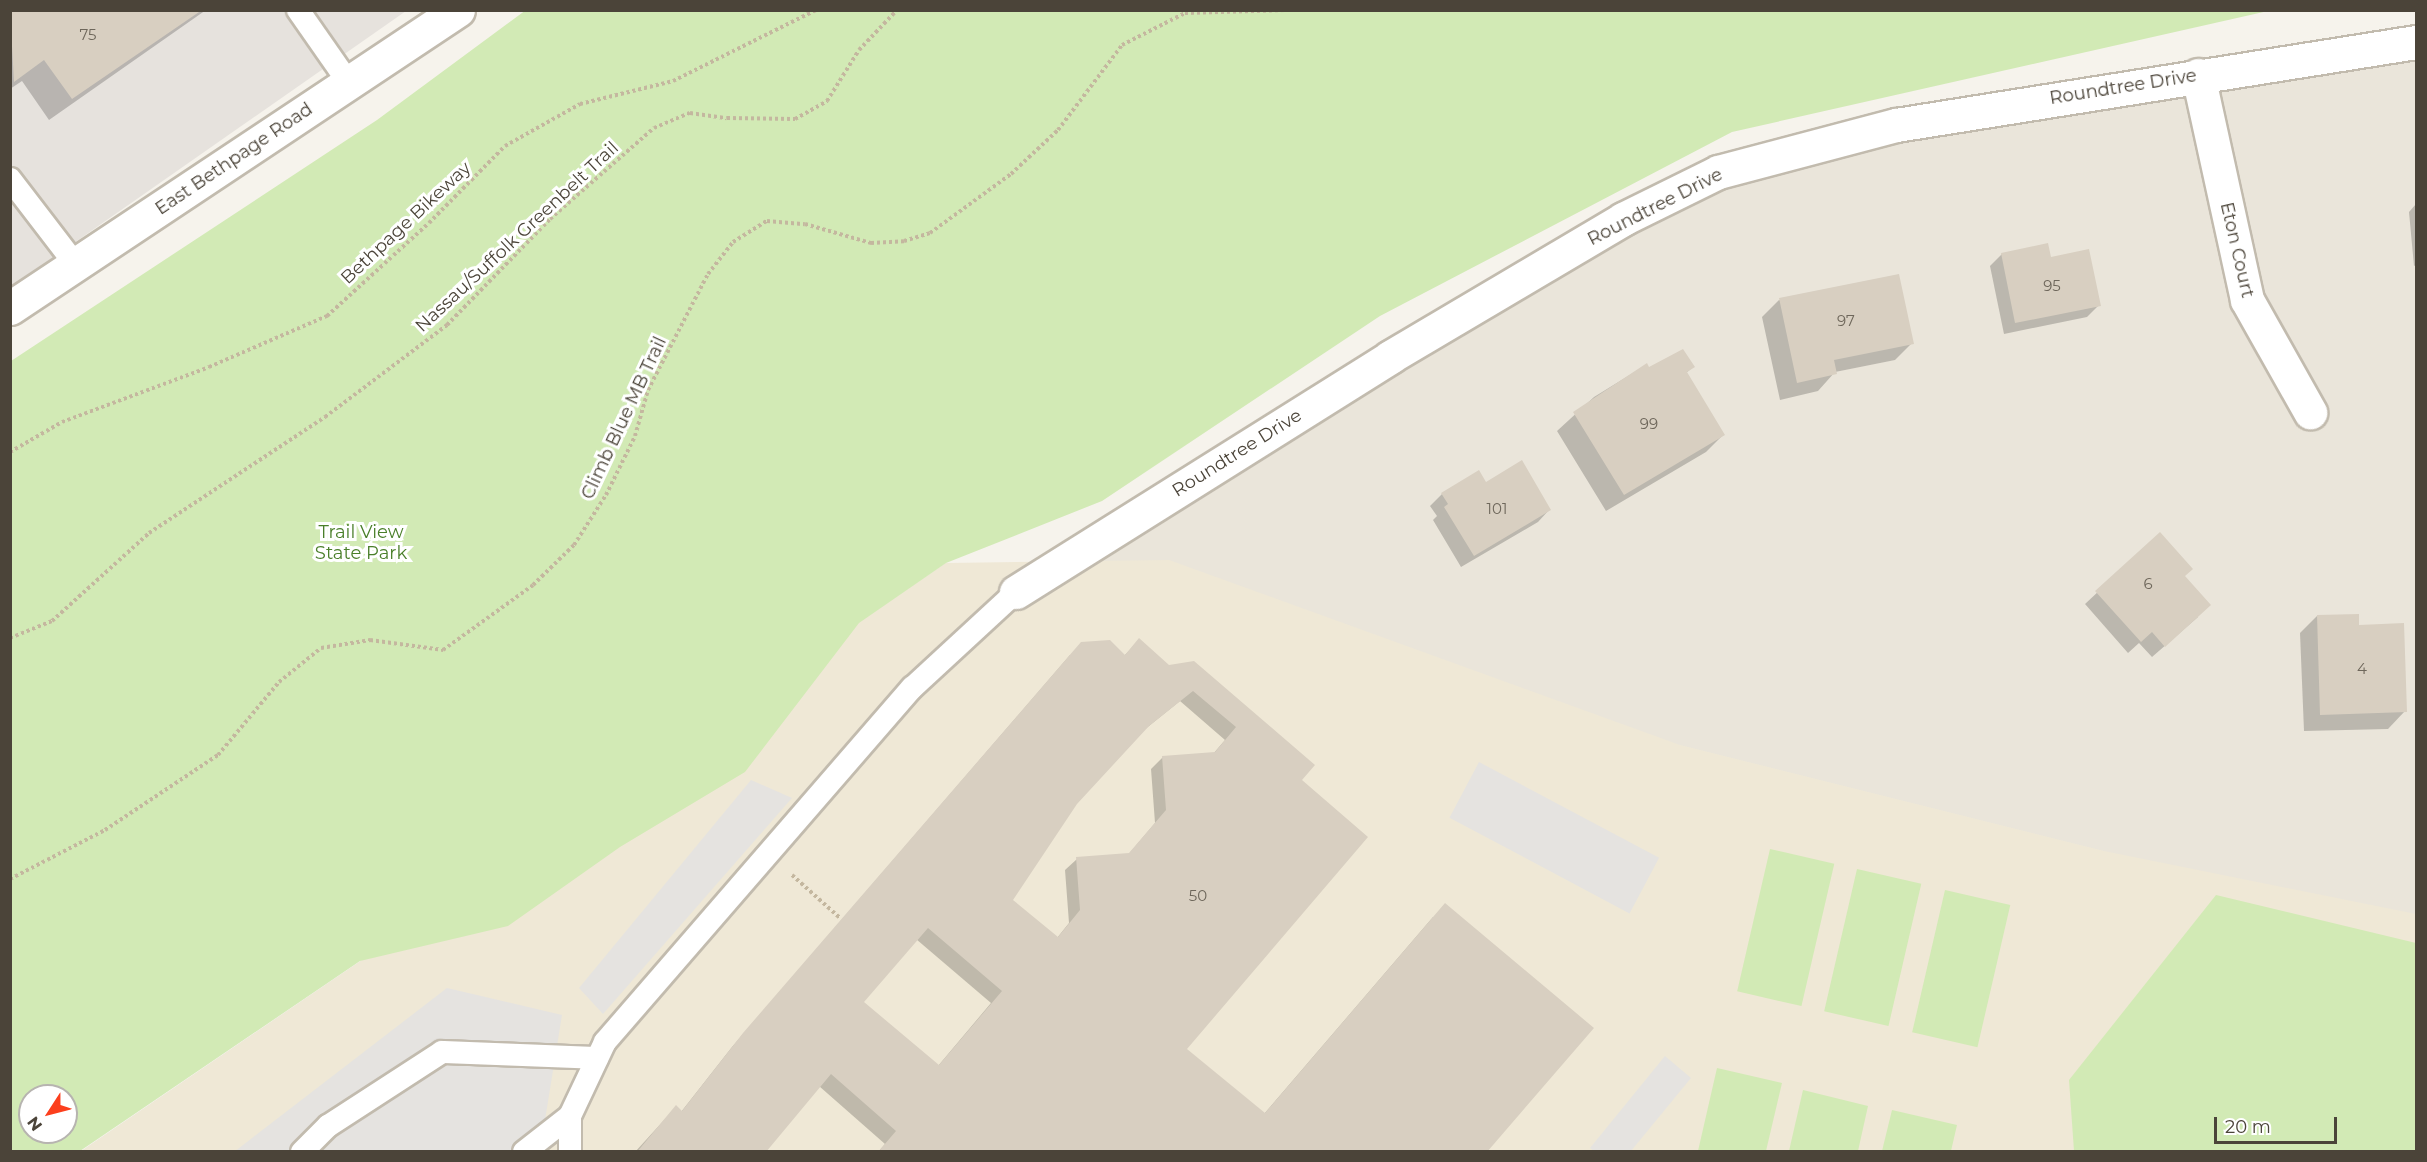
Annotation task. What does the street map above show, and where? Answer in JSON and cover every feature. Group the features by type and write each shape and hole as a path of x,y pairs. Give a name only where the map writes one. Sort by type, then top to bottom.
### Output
{"street":[{"name":"East Bethpage Road","path":"10,308 458,10"},
{"name":"Roundtree Drive","path":"1016,592 1390,357 1623,219 1718,172 1896,125 2416,42"},
{"name":"Eton Court","path":"2198,75 2247,300 2310,412"}],"lane":[{"path":"298,10 349,83"},
{"path":"10,179 76,265"},
{"path":"570,1152 570,1116 605,1042 912,688 1016,592"},
{"path":"302,1152 328,1126 442,1052 597,1058"},
{"path":"524,1152 570,1116"}],"path":[{"name":"Bethpage Bikeway","path":"10,452 62,422 209,368 327,316 429,223 505,146 579,104 673,81 816,10"},
{"name":"Nassau/Suffolk Greenbelt Trail","path":"10,638 52,621 149,533 325,417 447,325 550,219 654,128 690,113 727,118 795,119 827,101 859,50 897,10"},
{"name":"Climb Blue MB Trail","path":"10,879 105,830 218,755 279,682 321,648 370,640 443,650 533,585 574,545 606,495 634,436 648,390 708,274 733,242 767,221 804,224 871,243 904,242 930,233 1011,174 1058,130 1122,45 1185,13 1285,10"},
{"path":"788,872 841,919"}],"shaded area":[{"path":"11,11 406,11 11,287"},
{"path":"2416,42 2416,1151 80,1152 946,563 1016,592 1718,172"},
{"path":"1169,560 1680,745 2104,851 2416,914 2416,1151 80,1152 946,563"},
{"path":"1479,762 1659,858 1630,913 1449,818"},
{"path":"751,780 792,798 603,1014 579,988"},
{"path":"447,988 562,1015 540,1151 234,1152"},
{"path":"1665,1056 1691,1078 1631,1151 1594,1151 1590,1148"}],"green space":[{"name":"Trail View State Park","path":"526,10 2268,10 1732,132 1380,316 1102,501 946,563 859,623 745,772 620,847 508,926 360,961 80,1151 11,1151 11,361 377,120"},
{"path":"1770,849 1834,864 1801,1006 1737,991"},
{"path":"1857,869 1921,884 1888,1026 1824,1011"},
{"path":"1945,890 2010,905 1977,1047 1912,1032"},
{"path":"2216,895 2416,943 2416,1151 2074,1151 2069,1080"},
{"path":"1717,1068 1782,1083 1766,1151 1698,1151"},
{"path":"1803,1090 1868,1106 1858,1151 1789,1151"},
{"path":"1892,1110 1957,1125 1951,1151 1882,1151"}],"building":[{"path":"10,10 202,10 72,99 44,60 14,82"},
{"path":"2048,243 2051,257 2089,249 2101,306 2015,323 2001,253"},
{"path":"1899,274 1914,344 1834,360 1837,374 1797,383 1779,298"},
{"path":"1683,349 1695,367 1687,372 1725,435 1624,495 1573,412 1647,363 1649,367"},
{"path":"1522,460 1551,510 1474,556 1444,507 1448,504 1441,493 1479,470 1486,482"},
{"path":"2160,532 2193,569 2185,576 2211,605 2165,647 2152,632 2141,642 2095,591"},
{"path":"2359,614 2359,625 2404,623 2407,712 2320,715 2317,615"},
{"path":"1139,638 1169,665 1194,661 1315,765 1302,780 1368,837 1187,1049 1265,1113 1445,903 1594,1028 1487,1152 878,1152 896,1131 831,1074 766,1152 637,1152 676,1105 682,1111 743,1033 1081,642 1110,640 1125,655","holes":["1193,691 1236,727 1215,752 1162,756 1166,810 1129,853 1076,857 1080,910 1058,937 1013,900 1077,804 1149,726","928,928 1002,991 939,1065 864,1002"]}]}
